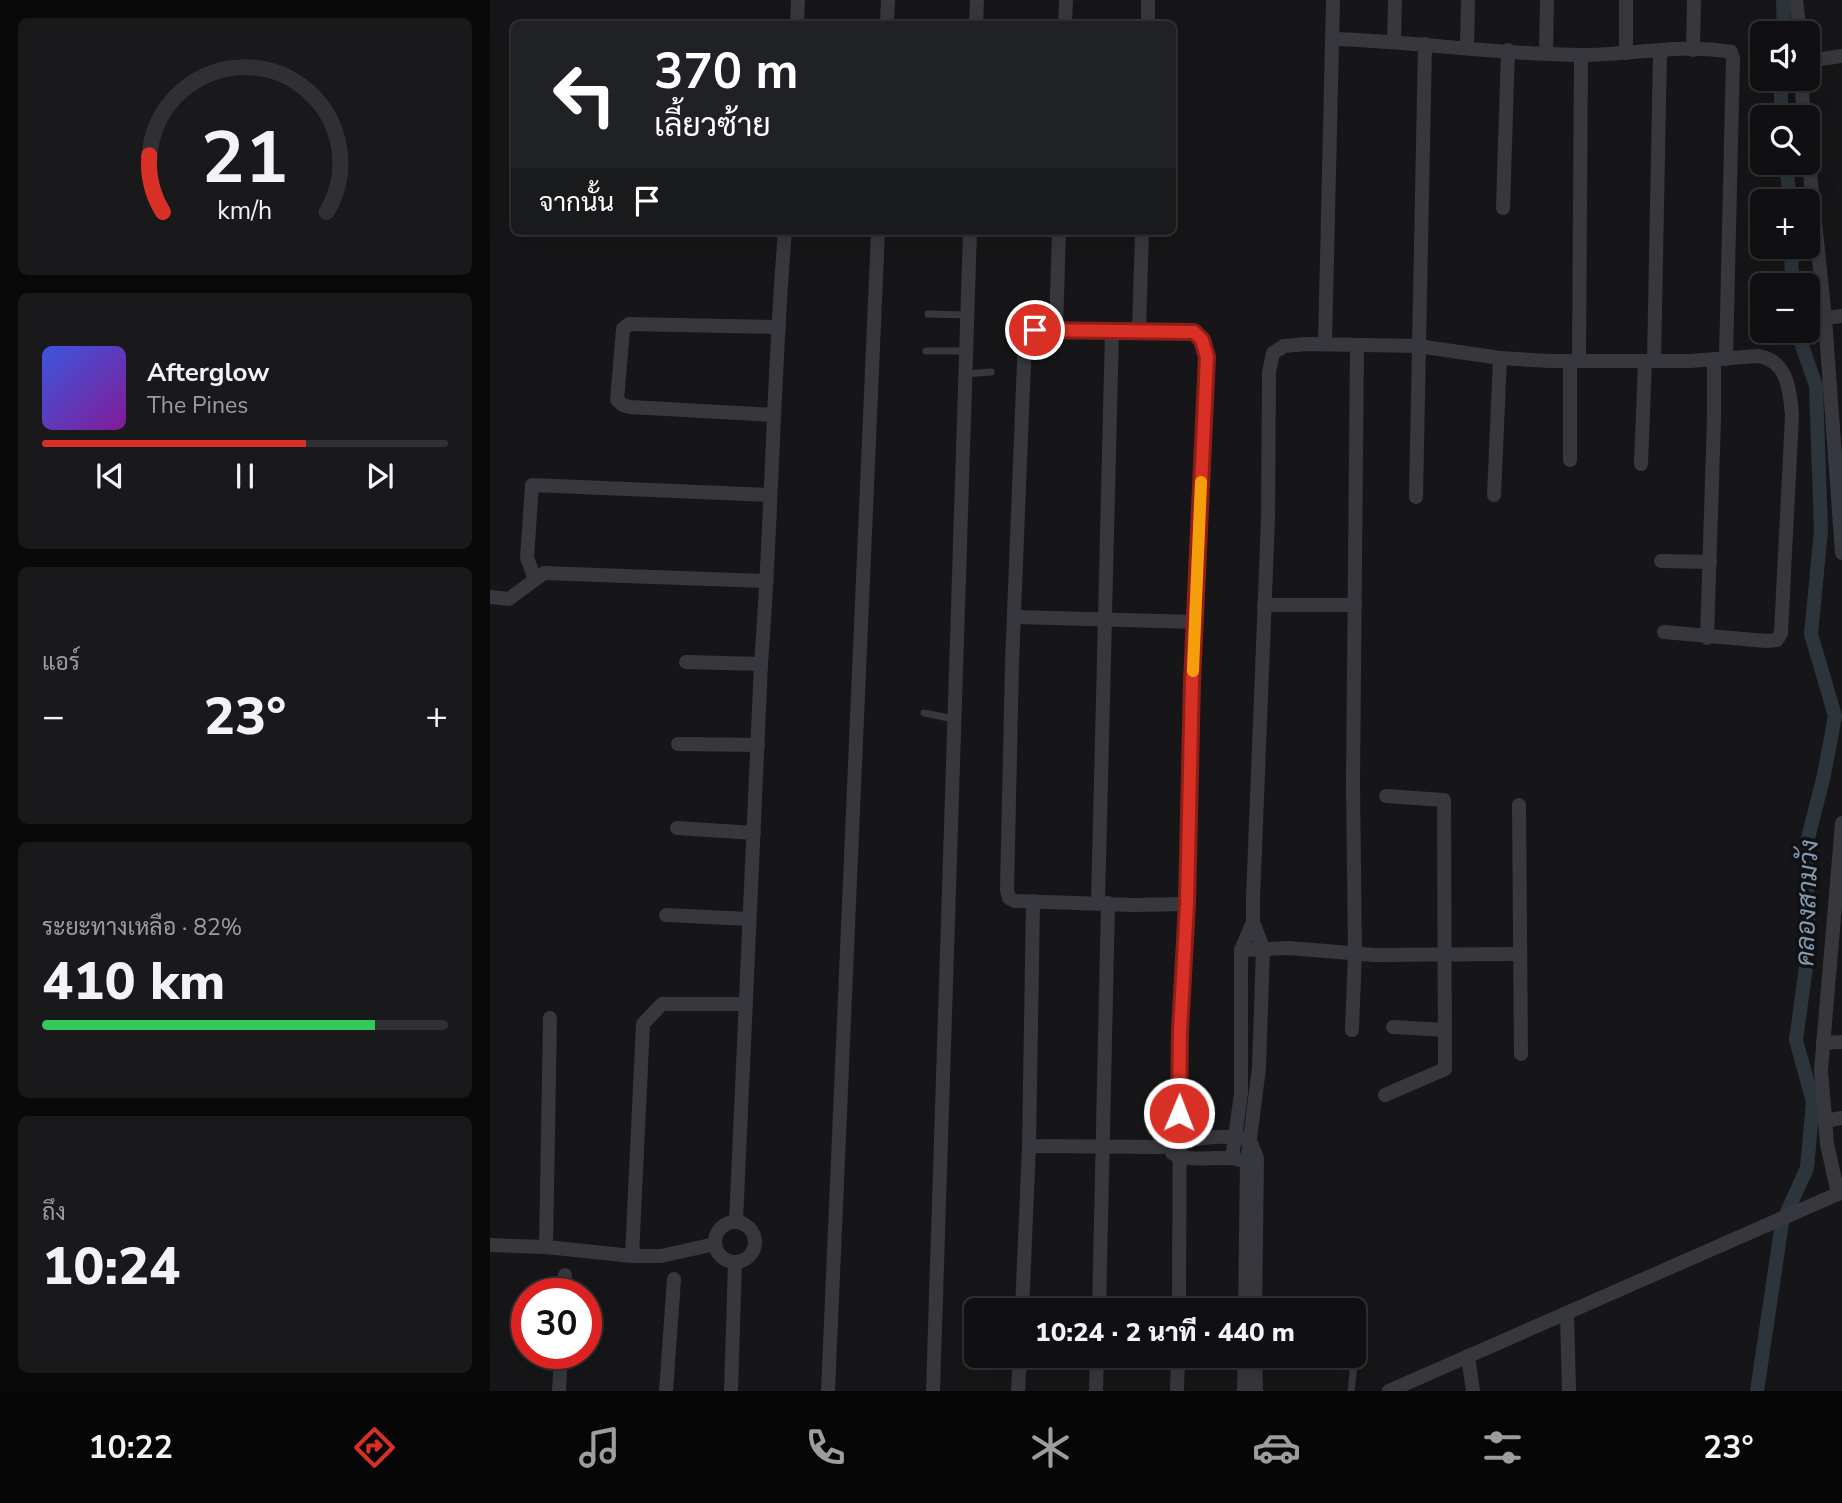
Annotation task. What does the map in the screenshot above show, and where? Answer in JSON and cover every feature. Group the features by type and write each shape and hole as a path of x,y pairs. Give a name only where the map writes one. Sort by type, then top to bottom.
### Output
{"street":[{"path":"797,0 797,21"},
{"path":"887,21 888,0"},
{"path":"976,21 977,0"},
{"path":"1065,21 1066,0"},
{"path":"1148,0 1148,21"},
{"path":"1325,344 1333,0"},
{"path":"1394,40 1395,0"},
{"path":"1467,48 1468,0"},
{"path":"1546,53 1547,0"},
{"path":"1626,0 1626,53"},
{"path":"1693,50 1694,0"},
{"path":"1796,0 1799,21"},
{"path":"1332,39 1394,40 1467,48 1581,55 1693,50 1731,52 1733,58 1707,638"},
{"path":"1416,497 1425,44"},
{"path":"1503,208 1508,50"},
{"path":"1641,464 1650,361 1660,52"},
{"path":"1570,460 1581,55"},
{"path":"1820,59 1842,56"},
{"path":"1810,175 1825,318 1842,553"},
{"path":"736,1222 773,415 785,235"},
{"path":"828,1391 878,235"},
{"path":"933,1391 970,235"},
{"path":"1056,329 1059,235"},
{"path":"1139,330 1142,235"},
{"path":"1825,318 1842,316"},
{"path":"773,415 630,407 617,400 623,329 629,324 779,327"},
{"path":"1179,1298 1180,1031 1187,904 1195,622 1207,357 1202,340 1194,332 1056,329 1027,331 1014,617 1007,890 1009,898 1015,901 1187,904"},
{"path":"1099,1298 1103,1147 1104,620 1112,330"},
{"path":"1245,1298 1240,1160 1243,1138 1257,1093 1264,948 1254,922 1268,519 1269,372 1273,353 1284,346 1325,344 1418,346 1500,358 1574,361 1767,357 1784,374 1790,390 1792,415 1783,622 1777,640 1766,642 1707,638 1664,632"},
{"path":"1352,1030 1355,953 1353,785 1357,345"},
{"path":"1494,495 1500,358"},
{"path":"535,579 527,558 532,485 770,495"},
{"path":"1661,561 1710,562"},
{"path":"490,597 509,599 544,573 767,581"},
{"path":"1264,606 1355,605"},
{"path":"1014,617 1195,622"},
{"path":"686,662 761,664"},
{"path":"678,744 758,746"},
{"path":"1385,1095 1446,1069 1444,800 1386,796"},
{"path":"1519,805 1521,1054"},
{"path":"1389,1391 1840,1193 1827,1144 1821,1070 1835,967 1842,823"},
{"path":"677,828 754,834"},
{"path":"1023,1298 1029,1146 1032,901"},
{"path":"666,915 749,919"},
{"path":"1254,922 1241,950 1241,1094 1243,1138 1257,1158 1255,1298"},
{"path":"1241,950 1264,948 1355,953 1519,954"},
{"path":"632,1256 643,1024 662,1004 745,1004"},
{"path":"545,1247 550,1018"},
{"path":"1393,1027 1445,1030"},
{"path":"1823,1043 1842,1042"},
{"path":"1241,1094 1257,1093"},
{"path":"1825,1121 1842,1118"},
{"path":"1029,1146 1162,1147 1179,1141 1243,1138"},
{"path":"1162,1147 1180,1157 1240,1160"},
{"path":"736,1222 751,1230 754,1238 750,1255 735,1262 722,1257 715,1244 720,1228 736,1222"},
{"path":"490,1245 661,1256 715,1244"},
{"path":"731,1391 735,1262"},
{"path":"666,1391 674,1279"},
{"path":"1567,1313 1569,1391"},
{"path":"1468,1356 1473,1391"},
{"path":"1018,1391 1019,1368"},
{"path":"1096,1391 1097,1368"},
{"path":"1177,1391 1178,1368"},
{"path":"1244,1391 1245,1368"},
{"path":"1255,1368 1256,1391"},
{"path":"559,1391 560,1369"}],"lane":[{"path":"928,314 967,315"},
{"path":"926,351 966,351"},
{"path":"965,374 991,372"},
{"path":"924,713 954,719"},
{"path":"1350,1391 1353,1368"}],"waterway":[{"name":"คลองสามวัง","path":"1783,0 1784,21"},
{"name":"คลองสามวัง","path":"1781,91 1781,105"},
{"name":"คลองสามวัง","path":"1787,175 1789,189"},
{"name":"คลองสามวัง","path":"1791,259 1792,273"},
{"name":"คลองสามวัง","path":"1757,1391 1782,1223 1807,1168 1813,1102 1796,1040 1809,945 1806,846 1824,775 1835,716 1811,634 1821,531 1816,386 1801,343"}],"slow traffic":[{"path":"1193,671 1201,482"}],"route":[{"path":"1035,330 1194,332 1202,340 1207,357 1192,681 1179,1113"}]}
